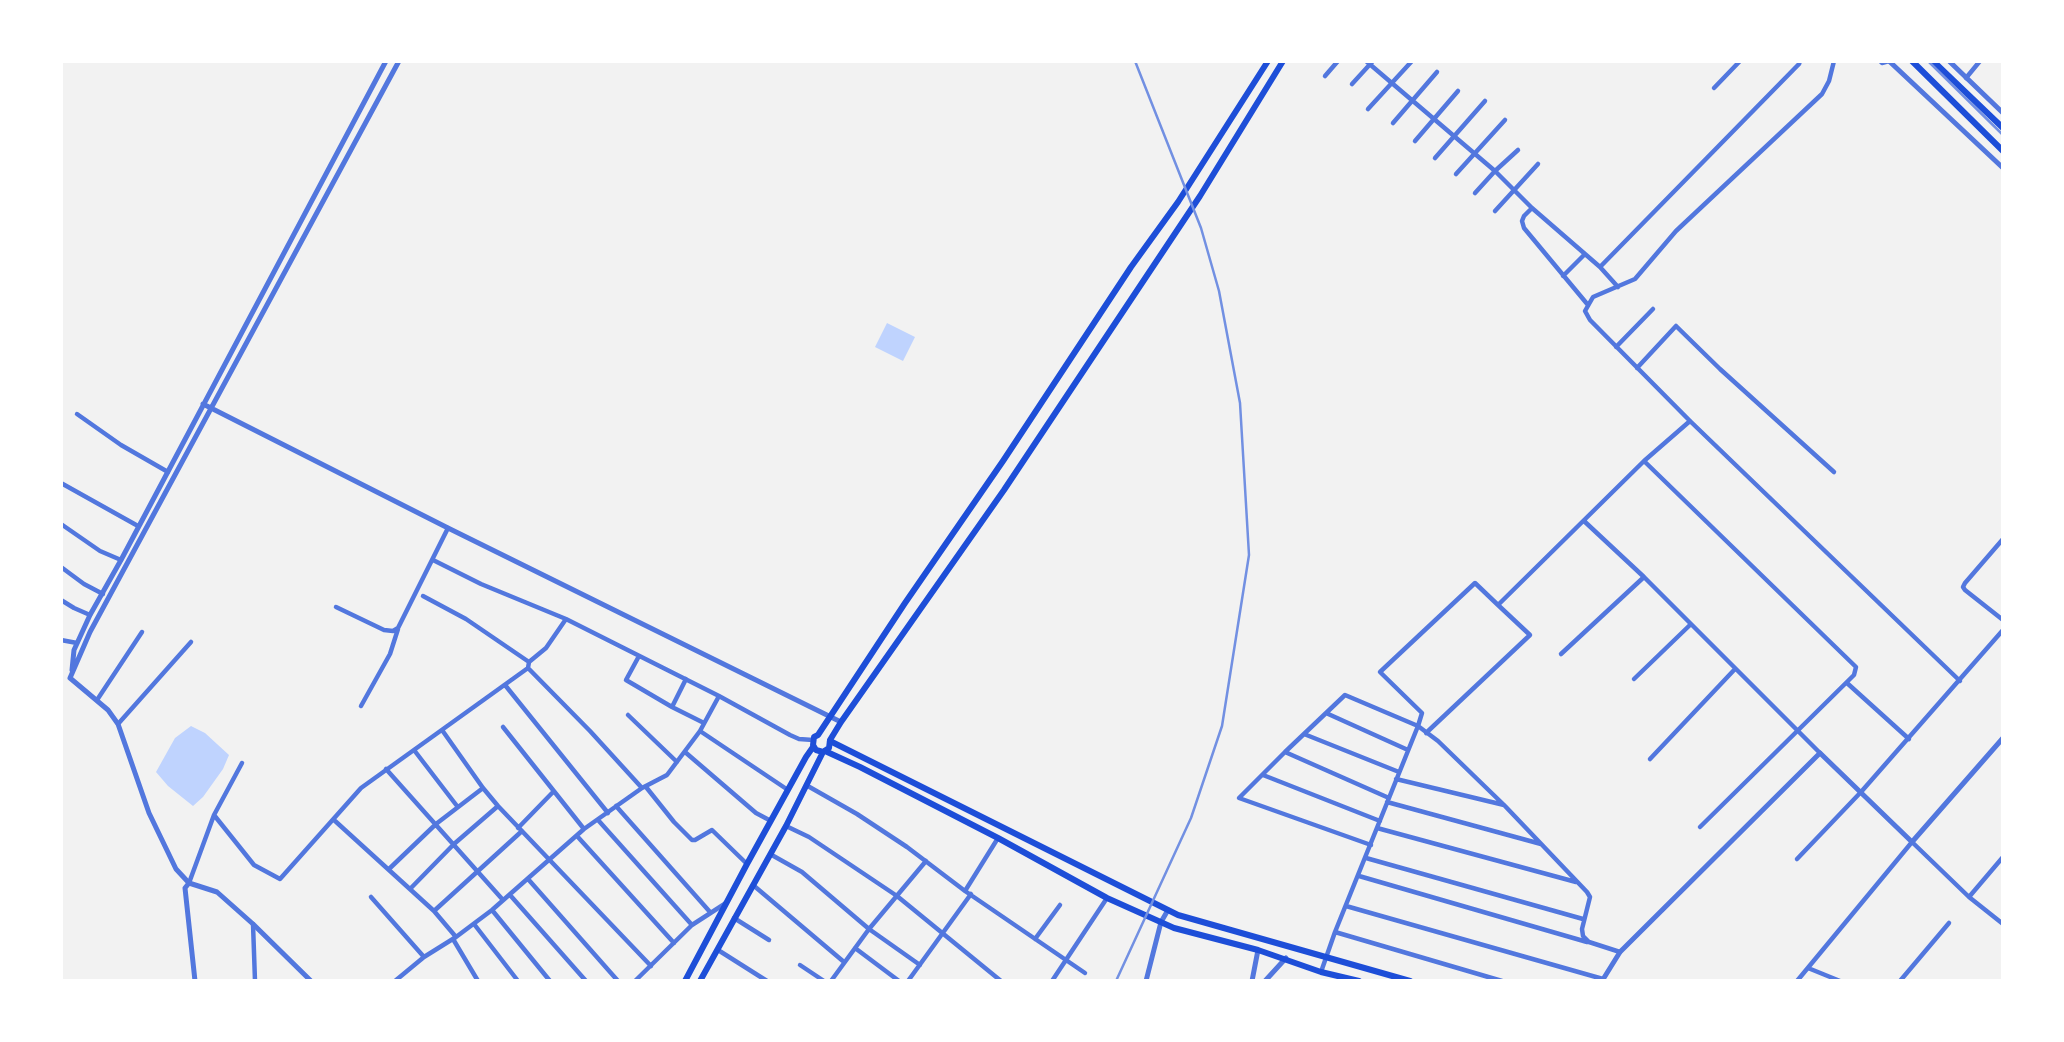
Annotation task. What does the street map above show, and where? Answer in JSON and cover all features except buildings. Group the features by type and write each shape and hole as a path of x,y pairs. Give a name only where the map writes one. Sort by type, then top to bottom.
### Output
{"main road":[{"path":"685,981 830,715 1178,202 1268,61"},
{"path":"701,981 841,722 1004,490 1200,196 1283,61"},
{"path":"1912,61 2003,151"},
{"path":"1933,61 2003,128"},
{"path":"815,740 825,735 830,741 1178,915 1410,981"},
{"path":"815,740 816,751 860,767 1107,898 1174,928 1359,981"}],"street":[{"path":"311,981 217,892 189,883 176,869 149,813 118,724 97,699 70,678 74,650 90,615 386,61"},
{"path":"70,678 90,632 399,61"},
{"path":"1325,76 1338,61"},
{"path":"1368,109 1412,61"},
{"path":"1714,88 1740,61"},
{"path":"1600,267 1800,61"},
{"path":"1834,61 1829,81 1822,94 1676,231 1635,279 1593,298 1585,311 1590,320 1690,421 1960,681"},
{"path":"1880,61 1889,61 2003,168"},
{"path":"1949,61 2003,113"},
{"path":"1966,78 1980,61"},
{"path":"1352,84 1370,62 1391,84 1495,171 1532,208 1600,267 1618,287"},
{"path":"1393,123 1437,72"},
{"path":"1415,141 1458,91"},
{"path":"1435,158 1485,100"},
{"path":"1456,174 1505,120"},
{"path":"1475,193 1518,150"},
{"path":"1495,211 1538,164"},
{"path":"1532,208 1522,221 1524,228 1587,305"},
{"path":"1563,276 1584,255"},
{"path":"1616,347 1653,309"},
{"path":"1637,368 1676,326 1834,472"},
{"path":"203,404 841,722"},
{"path":"77,414 121,445 168,472"},
{"path":"1499,605 1644,461 1690,421"},
{"path":"1644,461 1855,664 1856,672 1847,683 1700,827"},
{"path":"61,483 138,526"},
{"path":"1583,520 1969,897 2003,924"},
{"path":"61,524 100,551 121,560"},
{"path":"361,706 390,654 398,628 448,528"},
{"path":"2003,539 1963,587 2003,620"},
{"path":"433,560 481,584 566,619 719,695 790,735 799,739 815,740"},
{"path":"61,567 103,594"},
{"path":"1561,654 1644,577"},
{"path":"1321,972 1422,713 1380,672 1475,583 1530,635 1426,733"},
{"path":"423,596 466,619 528,665 692,840 712,830 747,864"},
{"path":"61,600 90,615"},
{"path":"336,607 384,630 393,631 398,628"},
{"path":"215,815 254,865 280,879 361,788 505,685 546,649 566,619"},
{"path":"1634,679 1690,624"},
{"path":"1797,859 1909,739 2003,630"},
{"path":"97,699 142,632"},
{"path":"61,640 78,643"},
{"path":"118,724 191,642"},
{"path":"639,656 626,680 704,723"},
{"path":"1650,759 1735,669"},
{"path":"61,680 70,678"},
{"path":"672,707 686,679"},
{"path":"1847,683 1909,739"},
{"path":"505,685 608,813"},
{"path":"395,981 424,957 492,910 584,829 644,787 667,775 700,731 719,695"},
{"path":"1371,845 1239,798 1345,695 1418,726 1505,806 1590,897 1583,919 1583,936 1589,943"},
{"path":"1326,713 1408,750"},
{"path":"628,715 677,762"},
{"path":"503,726 584,829"},
{"path":"443,730 498,806 651,966"},
{"path":"700,731 788,790"},
{"path":"1304,734 1399,772"},
{"path":"1797,981 1912,842 2003,738"},
{"path":"414,750 457,806"},
{"path":"685,752 756,813 771,821"},
{"path":"1285,752 1388,800 1543,845"},
{"path":"1346,906 1602,980 1620,952 1820,753"},
{"path":"195,981 185,888 215,815 242,763"},
{"path":"386,769 503,900"},
{"path":"1263,775 1380,821"},
{"path":"1396,779 1505,806"},
{"path":"806,785 857,814 1085,973"},
{"path":"389,869 436,824 483,788"},
{"path":"433,911 520,829 554,791"},
{"path":"410,889 454,844 498,806"},
{"path":"616,806 710,912"},
{"path":"334,820 433,911 454,938 478,981"},
{"path":"598,820 692,925"},
{"path":"786,826 809,837 897,896 1001,981"},
{"path":"1377,828 1579,883"},
{"path":"577,836 674,943"},
{"path":"965,891 998,838"},
{"path":"770,854 802,872 869,929 920,965"},
{"path":"1969,897 2003,857"},
{"path":"1366,858 1583,919"},
{"path":"831,981 869,929 926,861"},
{"path":"1359,876 1620,952"},
{"path":"528,879 618,981"},
{"path":"753,885 844,962"},
{"path":"908,981 971,894"},
{"path":"510,895 586,981"},
{"path":"372,897 424,957"},
{"path":"1052,981 1107,898"},
{"path":"635,981 692,925 726,902"},
{"path":"1035,939 1060,905"},
{"path":"492,910 550,981"},
{"path":"1146,981 1161,922 1168,910"},
{"path":"734,918 769,940"},
{"path":"1900,981 1949,923"},
{"path":"253,924 255,981"},
{"path":"474,924 518,981"},
{"path":"1335,932 1502,981"},
{"path":"855,948 899,981"},
{"path":"717,949 766,981"},
{"path":"1252,981 1258,950"},
{"path":"1265,981 1286,958"},
{"path":"800,965 824,981"},
{"path":"1808,968 1840,981"}],"water":[{"path":"887,323 915,337 903,361 875,347"},
{"path":"191,726 205,733 229,755 223,769 193,806 168,786 156,772 175,738"}],"railway":[{"path":"1116,981 1191,818 1222,726 1249,555 1240,403 1219,291 1201,228 1135,61"},
{"path":"1928,61 2003,135"}]}
